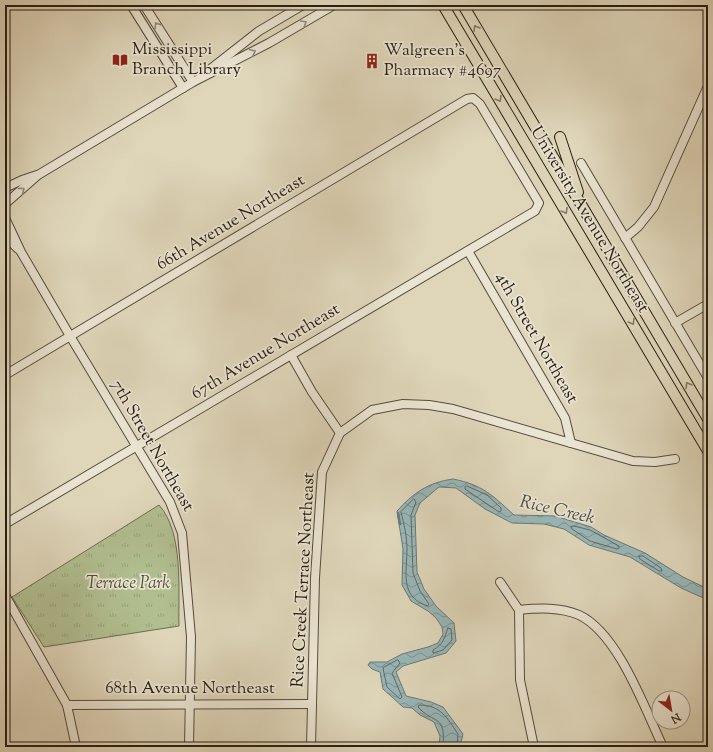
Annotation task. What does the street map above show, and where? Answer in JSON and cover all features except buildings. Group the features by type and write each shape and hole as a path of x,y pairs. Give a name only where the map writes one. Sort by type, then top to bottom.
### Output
{"main road":[{"name":"University Avenue Northeast","path":"443,5 708,451"},
{"name":"University Avenue Northeast","path":"462,5 708,419"},
{"path":"560,137 583,209"}],"street":[{"path":"131,5 183,88"},
{"path":"144,5 193,82"},
{"path":"193,82 259,31 303,5"},
{"path":"5,204 38,175 193,82 269,44 334,5"},
{"path":"625,238 638,227 654,207 708,86"},
{"name":"66th Avenue Northeast","path":"5,375 467,99 473,98 480,104 539,203"},
{"path":"581,163 708,378"},
{"path":"5,188 22,180 38,175"},
{"name":"67th Avenue Northeast","path":"5,524 535,211 539,203"},
{"name":"7th Street Northeast","path":"5,218 21,252 170,502 182,533 191,637 189,747"},
{"name":"7th Street Northeast","path":"5,236 21,252"},
{"name":"4th Street Northeast","path":"468,251 565,418 571,443"},
{"path":"675,322 708,304"},
{"path":"291,355 312,392 340,434"},
{"name":"Rice Creek Terrace Northeast","path":"311,747 315,578 322,472 340,434 372,410 403,404 428,405 453,409 633,461 655,462 676,459"},
{"path":"500,582 519,610 520,680 534,747"},
{"path":"5,595 68,705 76,747"},
{"path":"519,610 546,607 579,615 600,629 624,664 662,747"},
{"name":"68th Avenue Northeast","path":"68,705 312,704"}],"green space":[{"name":"Terrace Park","path":"159,505 167,517 173,531 176,546 179,579 179,626 44,647 12,597"}],"water":[{"name":"Rice Creek","path":"453,479 472,484 480,488 514,515 555,516 591,527 604,535 645,553 683,577 708,589 708,600 681,588 630,557 589,545 564,529 544,524 512,523 485,509 456,488 439,487 420,503 415,515 417,572 424,589 436,606 454,623 456,641 446,653 403,666 396,672 406,696 431,702 443,707 463,734 460,747 439,747 440,736 434,722 420,715 412,708 403,707 383,689 380,672 372,669 368,665 370,662 387,662 402,654 438,643 443,634 442,627 436,618 428,611 411,601 402,585 403,549 397,511 422,489 444,480"}],"waterway":[{"name":"Rice Creek","path":"398,513 400,524"}],"place":[{"name":"Mississippi Branch Library","path":"120,60"},
{"name":"Walgreen's Pharmacy #4697","path":"372,61"}]}
